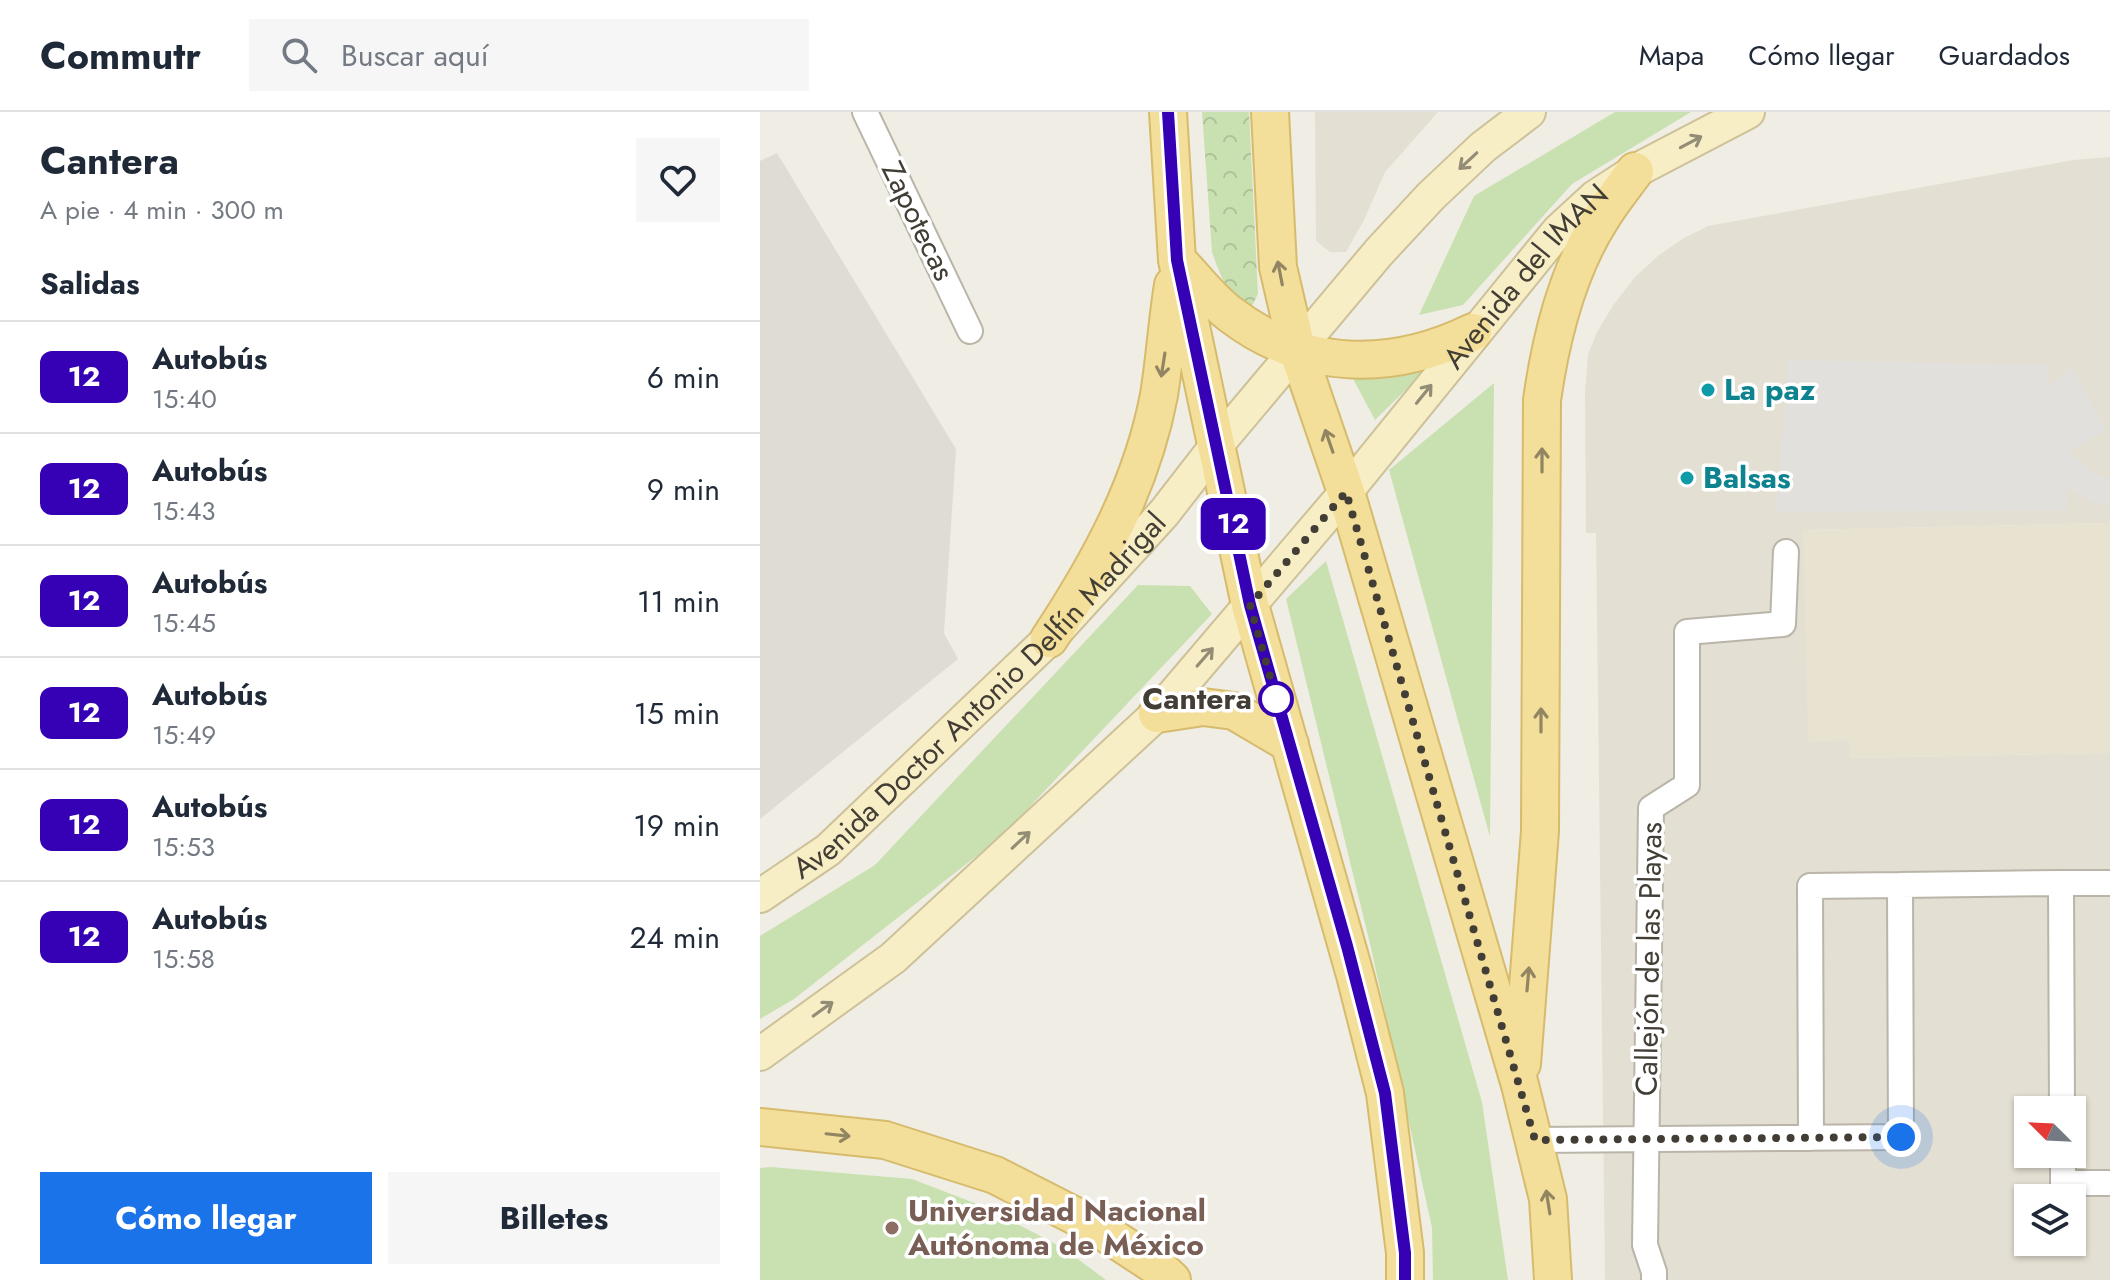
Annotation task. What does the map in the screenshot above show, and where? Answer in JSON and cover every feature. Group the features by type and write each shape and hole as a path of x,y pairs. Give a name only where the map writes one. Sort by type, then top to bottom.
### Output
{"main road":[{"path":"1168,112 1177,260 1250,605 1385,1093 1405,1253 1405,1280"},
{"path":"1270,112 1278,267 1297,349 1346,492 1520,1085 1548,1199 1553,1280"},
{"path":"1216,446 1431,196 1483,147 1529,112"},
{"name":"Avenida del IMAN","path":"1250,605 1558,231 1595,197 1635,171 1748,112"},
{"path":"1520,1085 1540,831 1542,400 1555,332 1581,258 1601,218 1635,171"},
{"path":"1177,260 1228,313 1251,329 1297,349 1335,359 1392,359 1431,350 1473,332"},
{"path":"1049,639 1089,579 1113,534 1132,488 1158,398 1177,260"},
{"name":"Avenida Doctor Antonio Delfín Madrigal","path":"760,896 828,850 1049,639 1164,513 1216,446"},
{"path":"760,1054 893,958 1157,714 1250,605"},
{"path":"1157,714 1203,707 1234,711 1290,744"},
{"path":"760,1127 885,1140 995,1175 1093,1225 1159,1268 1172,1280"}],"street":[{"name":"Zapotecas","path":"865,112 970,331"},
{"name":"Callejón de las Playas","path":"1654,1280 1645,1245 1651,808 1687,785 1687,632 1783,624 1786,552"},
{"path":"2061,883 2062,1096"},
{"path":"1811,1138 1810,886 2110,883"},
{"name":"Callejón de las Playas","path":"1535,1140 1901,1137 1900,885"},
{"path":"2063,1168 2063,1183 2110,1183"}],"shaded area":[{"path":"1315,112 1438,112 1385,172 1346,252 1330,252 1316,241"},
{"path":"777,153 956,449 944,633 958,659 760,819 760,161"},
{"path":"2110,157 2110,523 1803,530 1850,740 1850,758 2110,753 2110,1280 1605,1280 1596,533 1586,533 1585,393 1588,354 1614,304 1635,277 1659,255 1708,226 2073,160"},
{"path":"1788,360 2050,365 2048,386 2072,368 2106,430 2069,452 2098,475 2110,478 2110,506 2095,503 2067,488 2067,510 1776,512"},
{"path":"2110,523 2110,753 1850,758 1849,740 1808,742 1803,530"}],"green space":[{"path":"1202,112 1249,112 1258,294 1250,310 1226,285 1212,252"},
{"path":"1615,112 1691,112 1572,184 1463,305 1419,315 1474,196"},
{"path":"1430,366 1375,420 1351,375"},
{"path":"1494,383 1490,837 1389,470"},
{"path":"1326,561 1482,1102 1508,1280 1433,1280 1432,1228 1371,948 1286,599"},
{"path":"1138,585 1190,586 1212,614 1002,836 794,999 760,1019 760,936 875,865"},
{"name":"Universidad Nacional Autónoma de México","path":"760,1168 912,1179 985,1207 1063,1248 1106,1280 760,1280"}],"bus line":[{"name":"12","path":"1168,112 1177,260 1250,605 1347,946 1385,1093 1396,1165 1405,1280"}],"place":[{"name":"La paz","path":"1708,390"},
{"name":"Balsas","path":"1687,478"},
{"name":"Cantera","path":"1276,699"},
{"name":"Universidad Nacional Autónoma de México","path":"892,1228"}],"route":[{"path":"1276,699 1250,605 1346,492 1535,1140 1901,1137"}]}
